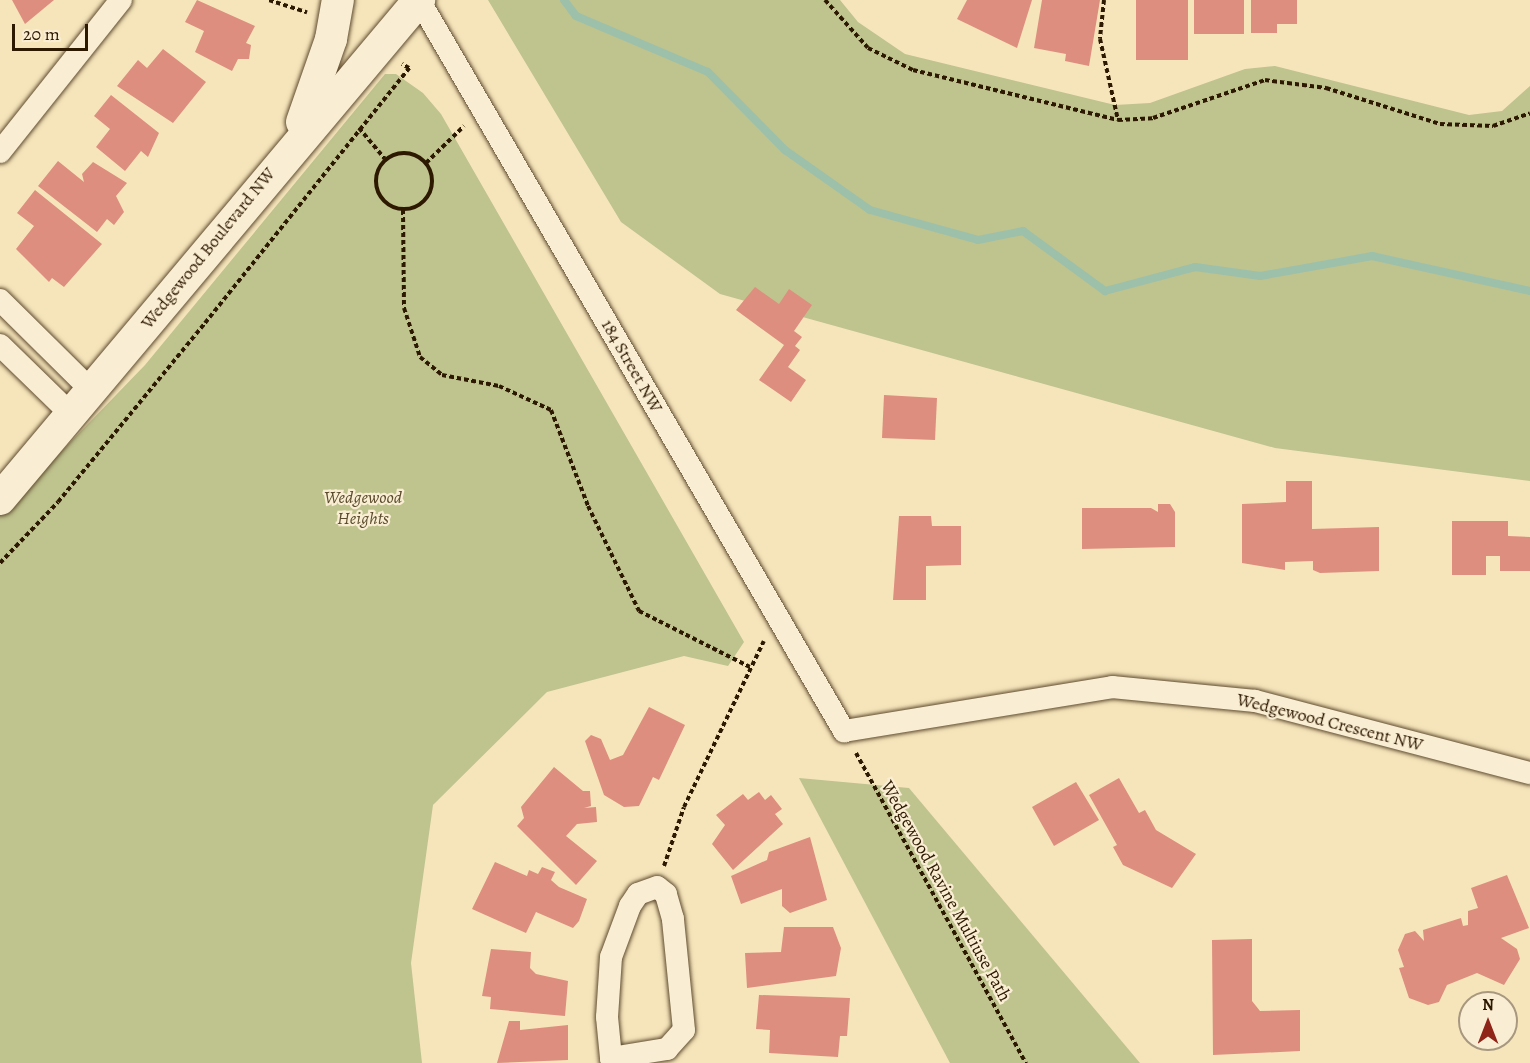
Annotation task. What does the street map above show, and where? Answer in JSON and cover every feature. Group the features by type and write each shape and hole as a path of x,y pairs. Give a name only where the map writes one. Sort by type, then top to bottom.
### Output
{"street":[{"path":"0,152 121,0"},
{"path":"294,143 328,47 338,0"},
{"name":"Wedgewood Boulevard NW","path":"0,500 294,143 419,0"},
{"name":"184 Street NW","path":"419,0 844,731"},
{"path":"0,300 91,390"},
{"path":"0,345 71,414"},
{"name":"Wedgewood Crescent NW","path":"844,731 1112,687 1255,701 1530,773"},
{"path":"657,887 666,894 673,919 684,1030 667,1048 611,1061 608,983 614,946 638,894 657,887"}],"path":[{"path":"825,0 868,48 913,70 1118,120 1152,118 1265,80 1326,88 1440,124 1493,126 1530,113"},
{"path":"1104,0 1100,39 1118,120"},
{"path":"426,163 483,108"},
{"path":"359,128 385,159"},
{"path":"404,153 426,163 432,178 429,195 403,210 390,206 378,191 377,172 385,159 404,153"},
{"path":"403,210 404,308 420,357 442,375 499,387 551,410 562,427 588,506 639,611 750,667"},
{"path":"657,887 684,807 750,667 777,616"},
{"name":"Wedgewood Ravine Multiuse Path","path":"844,731 1026,1063"}],"green space":[{"path":"488,0 840,0 858,22 905,54 1115,105 1150,103 1245,69 1275,66 1469,115 1502,111 1530,86 1530,481 1275,448 720,294 621,222"},
{"name":"Wedgewood Heights","path":"385,74 396,74 423,93 441,114 744,642 728,666 684,656 547,692 433,805 411,963 422,1063 0,1063 0,515 145,365"},
{"path":"799,778 909,788 1140,1063 950,1063"}],"building":[{"path":"12,0 54,0 25,24"},
{"path":"197,0 255,26 246,43 251,45 249,59 238,59 232,71 195,52 204,31 185,22"},
{"path":"967,0 1032,0 1017,48 957,19"},
{"path":"1042,0 1100,0 1089,66 1065,61 1066,54 1034,48"},
{"path":"1136,0 1188,0 1188,60 1136,60"},
{"path":"1194,0 1244,0 1244,34 1194,34"},
{"path":"1251,0 1297,0 1297,24 1277,24 1277,33 1251,33"},
{"path":"163,49 206,82 173,123 117,86 138,60 147,68"},
{"path":"111,95 159,133 148,157 141,151 125,171 96,147 110,129 94,116"},
{"path":"58,161 84,182 82,174 93,162 127,183 116,196 124,212 114,225 107,219 97,232 38,186"},
{"path":"35,190 102,244 64,287 52,278 49,282 16,249 34,226 17,213"},
{"path":"755,287 779,304 789,289 812,305 794,331 802,337 795,346 800,350 788,367 806,380 791,402 759,380 784,345 736,310"},
{"path":"884,395 937,398 935,440 882,438"},
{"path":"1286,481 1312,481 1312,529 1379,527 1379,571 1320,573 1313,570 1313,561 1285,562 1285,570 1242,563 1242,504 1286,502"},
{"path":"1158,504 1170,504 1175,512 1175,547 1082,549 1082,508 1151,508 1158,512"},
{"path":"899,516 931,516 932,526 961,526 961,565 926,566 926,600 893,600"},
{"path":"1452,521 1508,521 1508,536 1530,537 1530,571 1500,571 1500,556 1486,556 1486,575 1452,575"},
{"path":"649,707 685,725 659,780 653,777 639,806 624,807 604,795 585,741 591,735 601,739 610,760 623,755"},
{"path":"554,767 583,791 590,791 591,806 584,808 596,807 597,822 577,824 566,836 597,861 576,885 517,826 524,818 521,807"},
{"path":"1119,778 1139,813 1145,810 1156,830 1196,854 1172,888 1123,865 1113,847 1117,845 1089,795"},
{"path":"1076,782 1099,820 1054,846 1032,807"},
{"path":"759,792 765,800 771,795 782,809 775,814 783,824 733,870 712,844 725,825 716,815 743,794 748,800"},
{"path":"810,837 827,900 790,913 782,906 782,889 741,904 731,876 767,860 769,852"},
{"path":"495,862 527,876 529,870 538,874 542,867 555,872 551,880 559,887 587,899 579,921 573,928 536,912 526,933 472,909"},
{"path":"1507,875 1529,928 1501,938 1517,949 1520,959 1504,985 1477,973 1447,985 1439,1002 1428,1005 1409,998 1399,968 1404,967 1398,950 1405,934 1415,931 1424,941 1423,930 1461,918 1463,926 1468,925 1468,911 1478,908 1471,888"},
{"path":"784,927 833,927 841,948 836,976 747,988 745,953 781,952"},
{"path":"1252,939 1252,1001 1260,1011 1300,1010 1300,1051 1213,1055 1212,940"},
{"path":"491,949 531,952 530,968 536,974 568,981 565,1016 490,1009 491,997 482,996"},
{"path":"759,995 850,998 847,1036 840,1036 838,1057 769,1053 770,1030 756,1029"},
{"path":"509,1021 520,1021 520,1030 568,1025 568,1060 497,1063"}],"waterway":[{"path":"564,0 576,16 708,72 785,150 870,210 978,240 1023,231 1105,291 1195,267 1260,276 1372,256 1530,291"}]}
